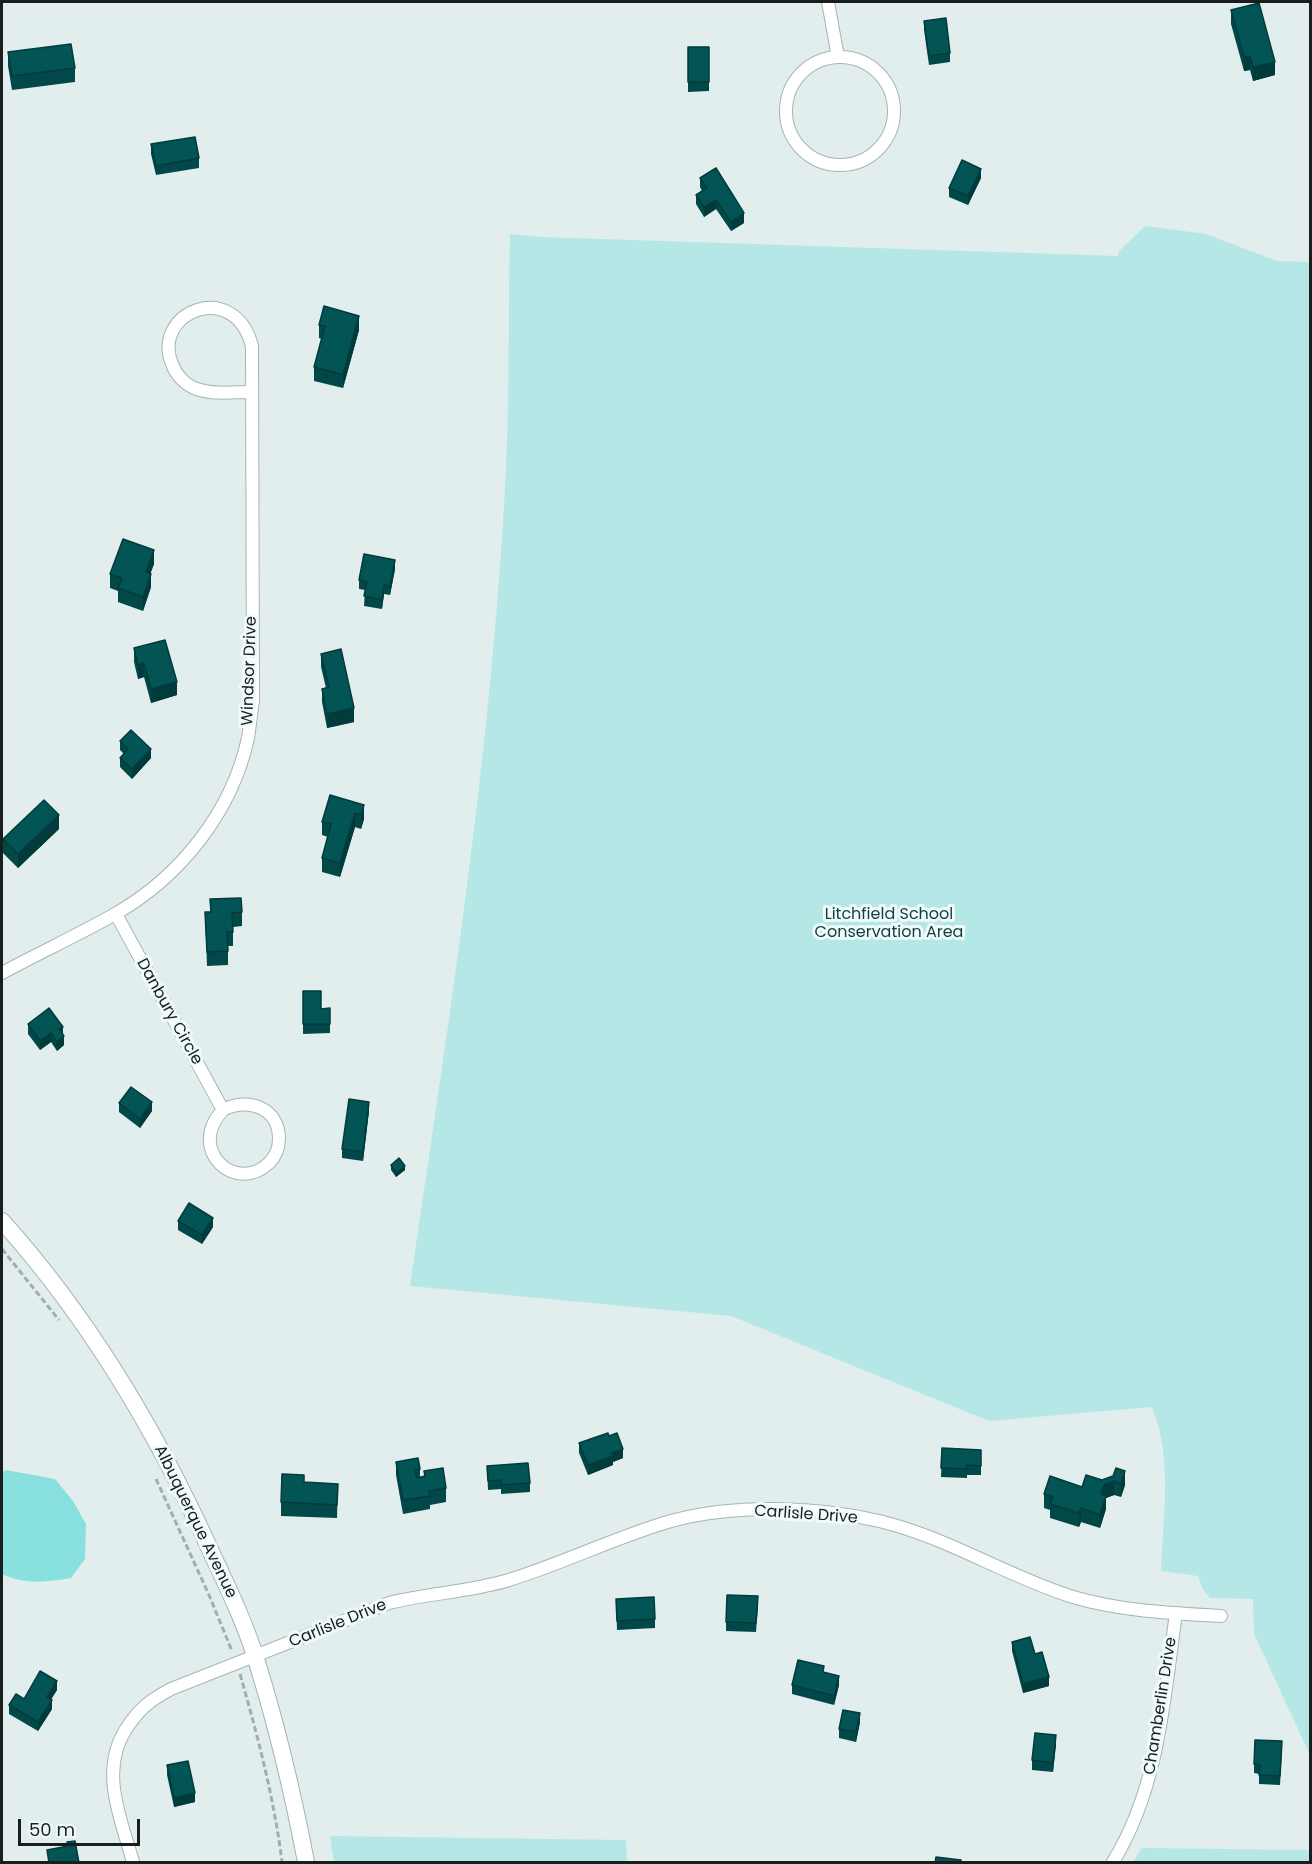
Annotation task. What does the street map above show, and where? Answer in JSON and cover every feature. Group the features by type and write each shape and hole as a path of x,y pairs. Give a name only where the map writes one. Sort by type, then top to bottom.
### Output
{"street":[{"path":"828,2 838,57"},
{"path":"838,57 854,59 868,65 885,81 894,102 892,125 882,146 864,160 842,166 826,164 804,152 795,142 786,118 788,99 795,81 814,64 838,57"},
{"name":"Windsor Drive","path":"2,974 116,914 167,877 195,848 218,813 235,778 247,739 253,701 252,346 249,333 242,322 232,314 219,309 206,308 194,311 182,318 173,329 169,343 169,358 174,371 184,382 197,389 211,392 252,392"},
{"name":"Danbury Circle","path":"116,914 223,1110"},
{"path":"244,1103 265,1110 273,1118 278,1128 278,1150 264,1168 253,1173 241,1174 229,1170 212,1154 209,1142 210,1130 214,1119 223,1110 244,1103"},
{"name":"Albuquerque Avenue","path":"2,1221 66,1299 143,1417 183,1490 232,1597 255,1657 286,1766 306,1863"},
{"name":"Carlisle Drive","path":"133,1863 113,1787 112,1765 116,1747 134,1717 143,1706 156,1697 389,1603 488,1586 672,1521 707,1515 776,1509 843,1515 887,1523 939,1539 1073,1597 1132,1609 1221,1616"},
{"name":"Chamberlin Drive","path":"1113,1863 1142,1803 1156,1755 1176,1613"}],"path":[{"path":"2,1249 64,1327"},
{"path":"153,1472 209,1595 237,1664 261,1748 277,1825 282,1863"}],"green space":[{"name":"Litchfield School Conservation Area","path":"1145,226 1206,234 1277,261 1310,262 1310,1755 1254,1634 1253,1599 1210,1598 1202,1588 1198,1576 1161,1571 1165,1467 1163,1447 1152,1407 989,1421 731,1316 410,1286 466,896 488,701 506,471 510,234 541,237 1118,256 1119,251"},
{"path":"330,1836 626,1840 627,1862 334,1862"},
{"path":"1142,1848 1310,1850 1310,1862 1133,1862"}],"shaded area":[{"path":"6,1470 55,1479 73,1501 86,1524 85,1559 71,1578 28,1581 2,1574 2,1472"}],"building":[{"path":"1259,3 1275,62 1253,67 1250,56 1244,57 1231,10"},
{"path":"946,18 950,53 929,56 924,21"},
{"path":"71,44 75,68 12,76 8,52"},
{"path":"688,47 709,47 709,82 688,82"},
{"path":"195,137 199,158 156,166 151,144"},
{"path":"962,160 981,169 968,196 949,188"},
{"path":"716,168 744,213 731,222 716,200 704,207 696,195 707,188 700,178"},
{"path":"324,306 359,316 343,375 314,367 325,326 319,325"},
{"path":"123,539 154,550 146,572 151,574 143,597 118,588 122,578 110,574"},
{"path":"364,554 395,560 390,586 384,585 382,600 364,596 367,582 359,580"},
{"path":"165,640 177,682 151,689 144,663 138,665 134,648"},
{"path":"341,649 354,708 327,714 322,689 329,687 321,654"},
{"path":"131,730 151,749 132,769 120,758 128,749 120,741"},
{"path":"330,795 364,805 361,815 355,813 340,863 322,858 331,824 322,822"},
{"path":"44,800 59,815 18,854 3,839"},
{"path":"241,898 242,912 232,913 233,932 227,932 228,951 207,952 205,912 211,912 210,899"},
{"path":"303,991 321,991 321,1009 330,1008 330,1024 303,1024"},
{"path":"49,1008 63,1027 59,1029 64,1036 57,1042 51,1033 40,1041 28,1024"},
{"path":"131,1087 152,1102 140,1119 119,1103"},
{"path":"349,1099 369,1102 363,1152 342,1149"},
{"path":"399,1158 405,1166 396,1173 391,1165"},
{"path":"189,1203 213,1218 202,1235 178,1221"},
{"path":"608,1433 609,1436 617,1433 623,1449 612,1453 613,1456 588,1465 579,1443"},
{"path":"942,1448 981,1450 981,1466 967,1465 967,1469 941,1468"},
{"path":"418,1458 420,1469 415,1470 417,1478 425,1476 424,1471 443,1468 446,1488 429,1491 430,1496 403,1500 396,1462"},
{"path":"528,1463 530,1483 501,1485 501,1480 488,1481 487,1466"},
{"path":"1116,1468 1125,1471 1121,1484 1114,1481 1104,1485 1101,1494 1106,1496 1100,1515 1081,1508 1079,1513 1050,1504 1053,1497 1044,1494 1050,1476 1082,1487 1086,1475 1102,1480 1113,1476"},
{"path":"282,1474 304,1475 304,1482 338,1484 337,1505 281,1502"},
{"path":"727,1595 758,1596 756,1623 726,1622"},
{"path":"654,1597 655,1619 617,1621 616,1599"},
{"path":"1030,1637 1035,1654 1042,1652 1049,1677 1023,1684 1012,1642"},
{"path":"798,1660 824,1666 823,1672 839,1676 834,1696 792,1685"},
{"path":"40,1671 57,1681 47,1697 52,1700 38,1722 9,1705 16,1694 24,1699"},
{"path":"843,1710 860,1713 856,1732 839,1729"},
{"path":"1035,1733 1056,1735 1053,1763 1032,1760"},
{"path":"1255,1740 1282,1741 1280,1776 1259,1775 1260,1765 1254,1764"},
{"path":"188,1761 195,1793 174,1798 167,1765"},
{"path":"75,1841 79,1863 49,1863 47,1850 68,1846 67,1842"},
{"path":"936,1857 961,1860 961,1863 935,1863"}]}
